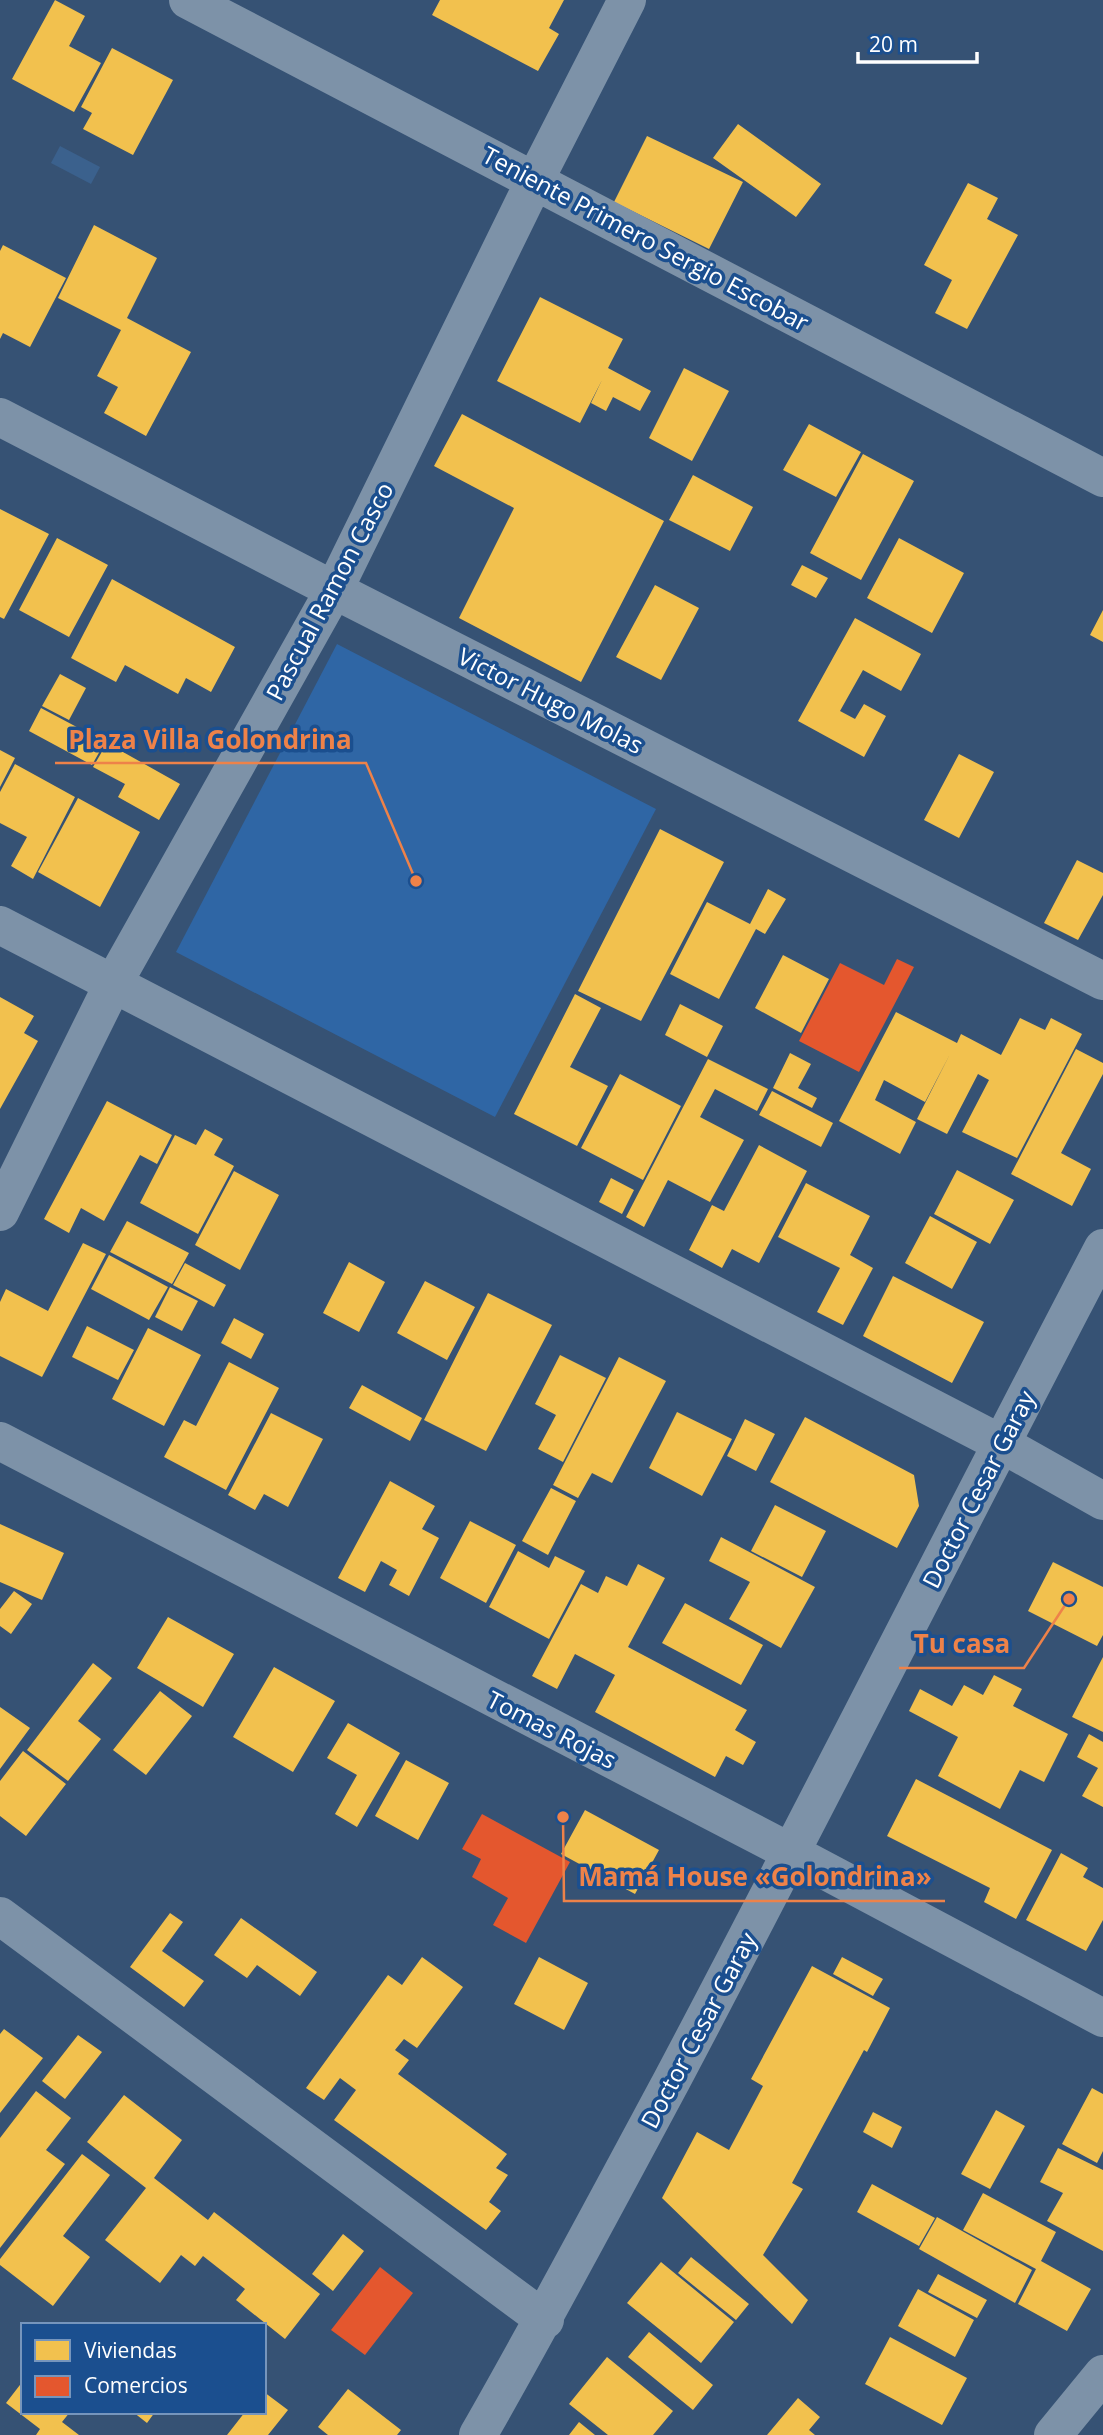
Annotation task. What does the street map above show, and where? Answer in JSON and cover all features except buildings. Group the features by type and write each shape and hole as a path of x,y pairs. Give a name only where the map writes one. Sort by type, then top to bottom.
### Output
{"street":[{"name":"Teniente Primero Sergio Escobar","path":"188,0 1103,478"},
{"name":"Pascual Ramon Casco","path":"0,1212 113,984 334,590 535,180 627,0"},
{"name":"Victor Hugo Molas","path":"0,417 1103,981"},
{"path":"0,925 1000,1443 1103,1501"},
{"name":"Doctor Cesar Garay","path":"478,2435 544,2320 792,1853 1000,1443 1103,1248"},
{"name":"Tomas Rojas","path":"0,1441 1103,2018"},
{"path":"0,1916 544,2320"},
{"path":"1053,2435 1103,2374"}],"shaded area":[{"path":"60,146 100,167 91,184 51,163"},
{"path":"337,644 656,809 495,1117 176,952"}],"place":[{"name":"Plaza Villa Golondrina","path":"416,881"},
{"name":"Tu casa","path":"1069,1599"},
{"name":"Mamá House «Golondrina»","path":"563,1817"}]}
